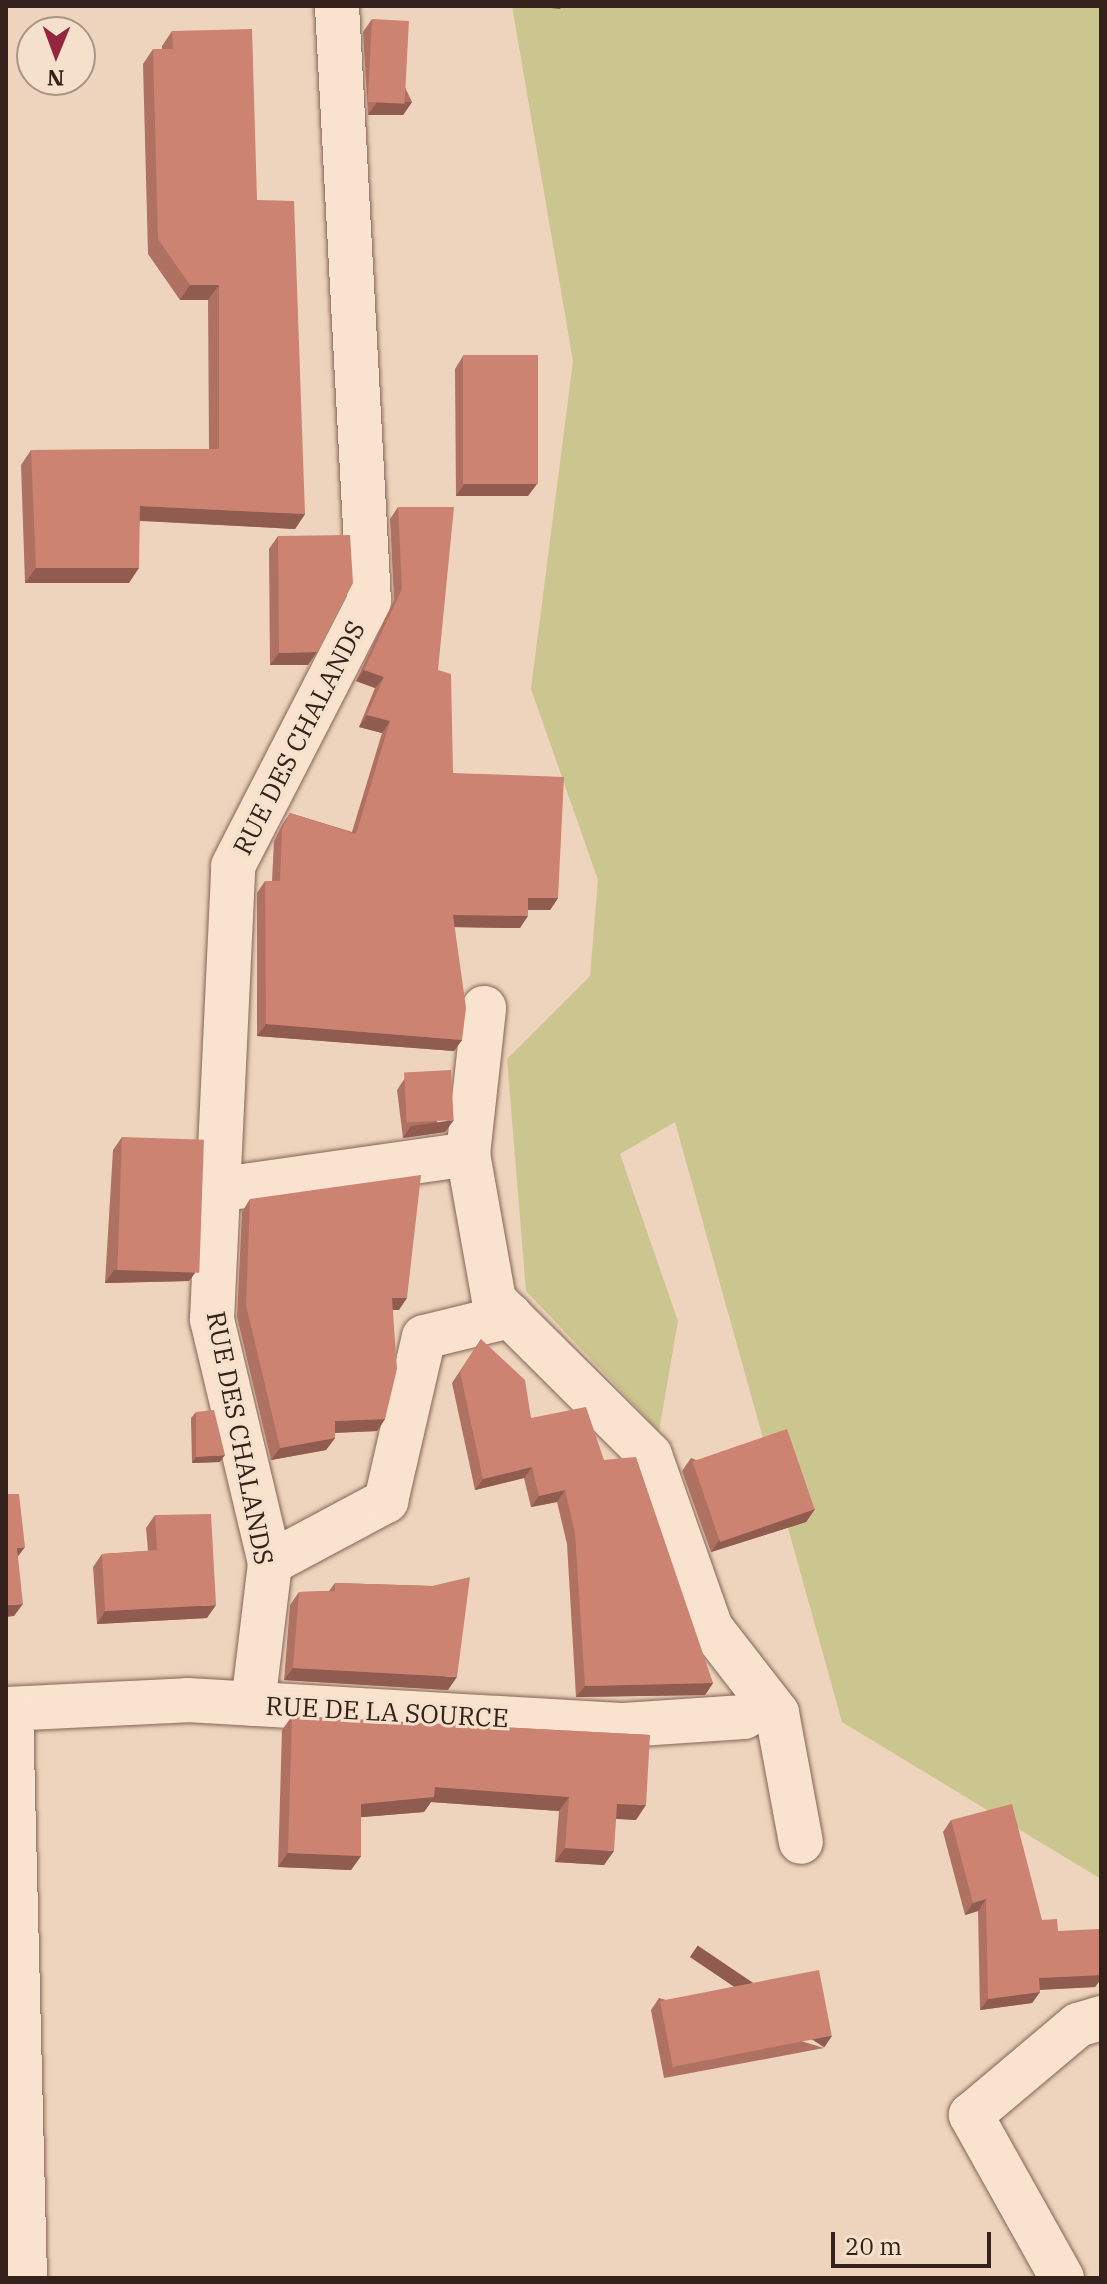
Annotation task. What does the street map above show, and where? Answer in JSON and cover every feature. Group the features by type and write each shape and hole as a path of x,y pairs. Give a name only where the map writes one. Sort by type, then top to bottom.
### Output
{"street":[{"name":"RUE DES CHALANDS","path":"253,1704 270,1563 212,1319 216,1190 233,866 369,601 337,6"},
{"path":"484,1008 468,1154 494,1300 650,1455 711,1628 765,1703 777,1713 801,1842"},
{"path":"216,1190 468,1154"},
{"path":"270,1563 386,1501 424,1337 510,1316"},
{"name":"RUE DE LA SOURCE","path":"8,1709 253,1704 624,1725 744,1717 765,1703"},
{"path":"8,1709 15,2072 25,2278"},
{"path":"1062,2278 971,2115 1078,2025 1101,2018"}],"shaded area":[{"path":"512,6 1101,6 1101,1879 842,1722 675,1122 620,1154 678,1321 659,1431 526,1291 507,1059 590,976 598,880 531,689 573,361"}],"building":[{"path":"372,19 409,21 405,104 368,102"},
{"path":"252,29 257,200 294,201 305,514 140,506 139,568 36,568 31,450 219,449 219,285 190,285 158,239 153,49 173,49 172,31"},
{"path":"463,355 538,355 538,484 463,484"},
{"path":"398,507 454,507 438,670 451,674 453,773 564,777 558,898 528,898 528,916 453,915 466,1008 462,1040 266,1024 265,881 280,881 282,829 290,813 356,834 390,721 367,715 384,677 364,670 402,589"},
{"path":"350,535 353,583 317,652 279,653 278,536"},
{"path":"451,1070 454,1120 407,1122 404,1072"},
{"path":"122,1137 204,1140 199,1273 117,1270"},
{"path":"421,1175 407,1298 392,1298 397,1369 385,1419 335,1421 335,1438 280,1448 246,1305 250,1199"},
{"path":"481,1339 525,1380 531,1418 586,1407 604,1460 636,1457 713,1683 585,1686 575,1533 565,1490 539,1496 532,1467 483,1479 460,1372"},
{"path":"214,1410 225,1455 196,1457 196,1412"},
{"path":"787,1429 815,1509 720,1542 692,1462"},
{"path":"6,1494 19,1494 25,1547 17,1548 23,1604 6,1605"},
{"path":"211,1514 216,1605 105,1611 102,1554 157,1550 155,1515"},
{"path":"470,1577 457,1677 293,1668 299,1592 335,1591 335,1583 432,1586"},
{"path":"292,1716 650,1735 646,1805 617,1804 614,1851 565,1848 569,1797 435,1787 434,1797 361,1804 361,1856 288,1853"},
{"path":"1012,1804 1042,1920 1057,1919 1058,1931 1099,1929 1101,1975 1039,1978 1040,1992 988,1999 986,1899 973,1903 951,1820"},
{"path":"819,1970 832,2036 673,2067 660,2001"}]}
